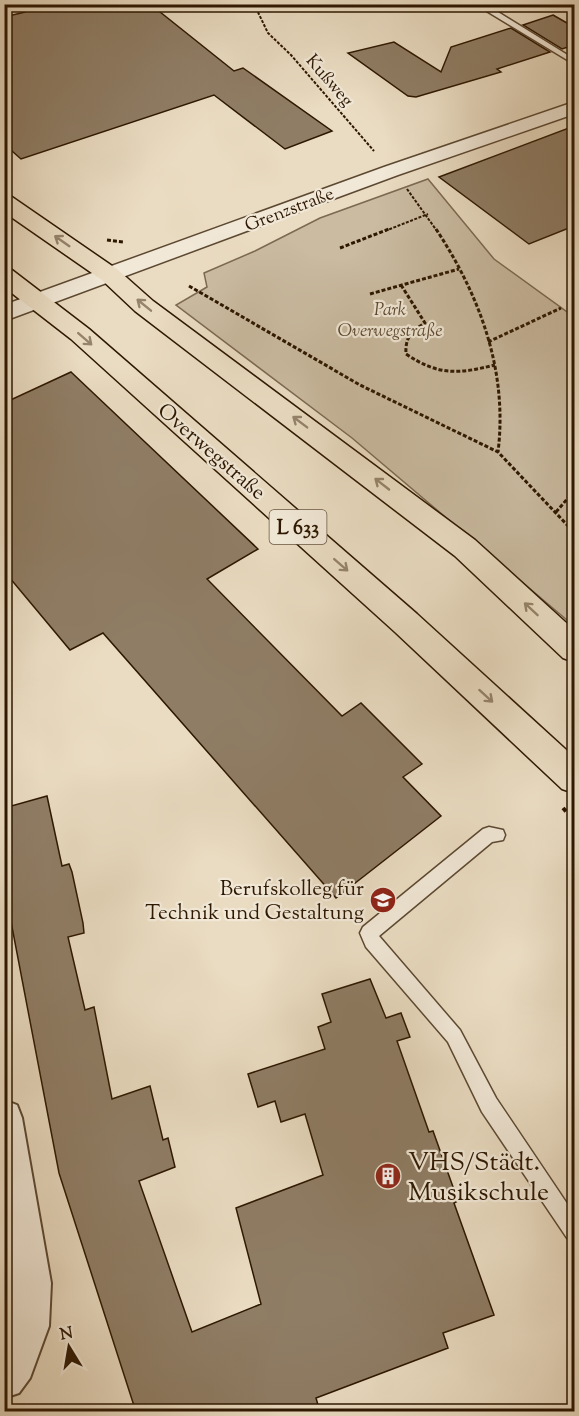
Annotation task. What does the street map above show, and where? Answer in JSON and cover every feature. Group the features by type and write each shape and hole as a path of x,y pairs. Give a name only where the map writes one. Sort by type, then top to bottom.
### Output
{"main road":[{"path":"4,202 110,274 144,306 465,548 574,649"},
{"name":"Overwegstraße","path":"4,275 40,301 406,623 574,778"}],"street":[{"name":"Grenzstraße","path":"4,314 391,171 574,108"},
{"path":"4,1118 30,1283 29,1326 15,1363 4,1378"}],"lane":[{"path":"479,4 574,62"},
{"path":"497,835 489,834 369,933 372,941 454,1036 489,1105 574,1231"}],"path":[{"name":"Kußweg","path":"254,4 267,33 291,55 428,214 459,269 481,315 501,388 503,429 498,452"},
{"path":"340,248 428,214"},
{"path":"370,294 459,269"},
{"path":"401,285 425,322 414,329 405,342 406,354 434,372 463,374 495,365"},
{"path":"189,286 360,385 498,452 574,532"},
{"path":"488,342 561,308"},
{"path":"556,512 574,491"}],"green space":[{"name":"Park Overwegstraße","path":"428,179 494,259 574,317 574,626 352,438 176,305 207,287 204,273 255,251 320,218"}],"building":[{"path":"17,4 150,4 234,71 243,68 332,131 285,149 214,95 21,159 4,144 4,17 25,12"},
{"path":"553,15 574,27 574,45 562,49 523,25"},
{"path":"511,28 550,52 497,69 501,72 416,97 408,96 348,53 394,42 441,72 451,47"},
{"path":"574,126 574,226 529,244 439,177"},
{"path":"71,372 258,549 207,579 342,716 361,703 422,764 403,777 441,816 336,898 103,633 70,650 4,571 4,403"},
{"path":"47,796 62,866 69,864 72,872 83,923 84,933 68,937 85,1010 94,1007 112,1099 150,1086 163,1140 168,1138 175,1167 139,1181 192,1332 261,1304 236,1208 323,1175 305,1114 281,1122 275,1101 258,1107 248,1074 325,1049 318,1027 331,1022 322,994 370,979 386,1018 401,1013 410,1037 397,1041 429,1132 433,1131 458,1201 454,1203 494,1315 443,1333 448,1348 316,1398 320,1412 136,1412 59,1173 4,885 4,808"}],"place":[{"name":"Berufskolleg für Technik und Gestaltung","path":"383,900"},
{"name":"VHS/Städt. Musikschule","path":"388,1176"}]}
